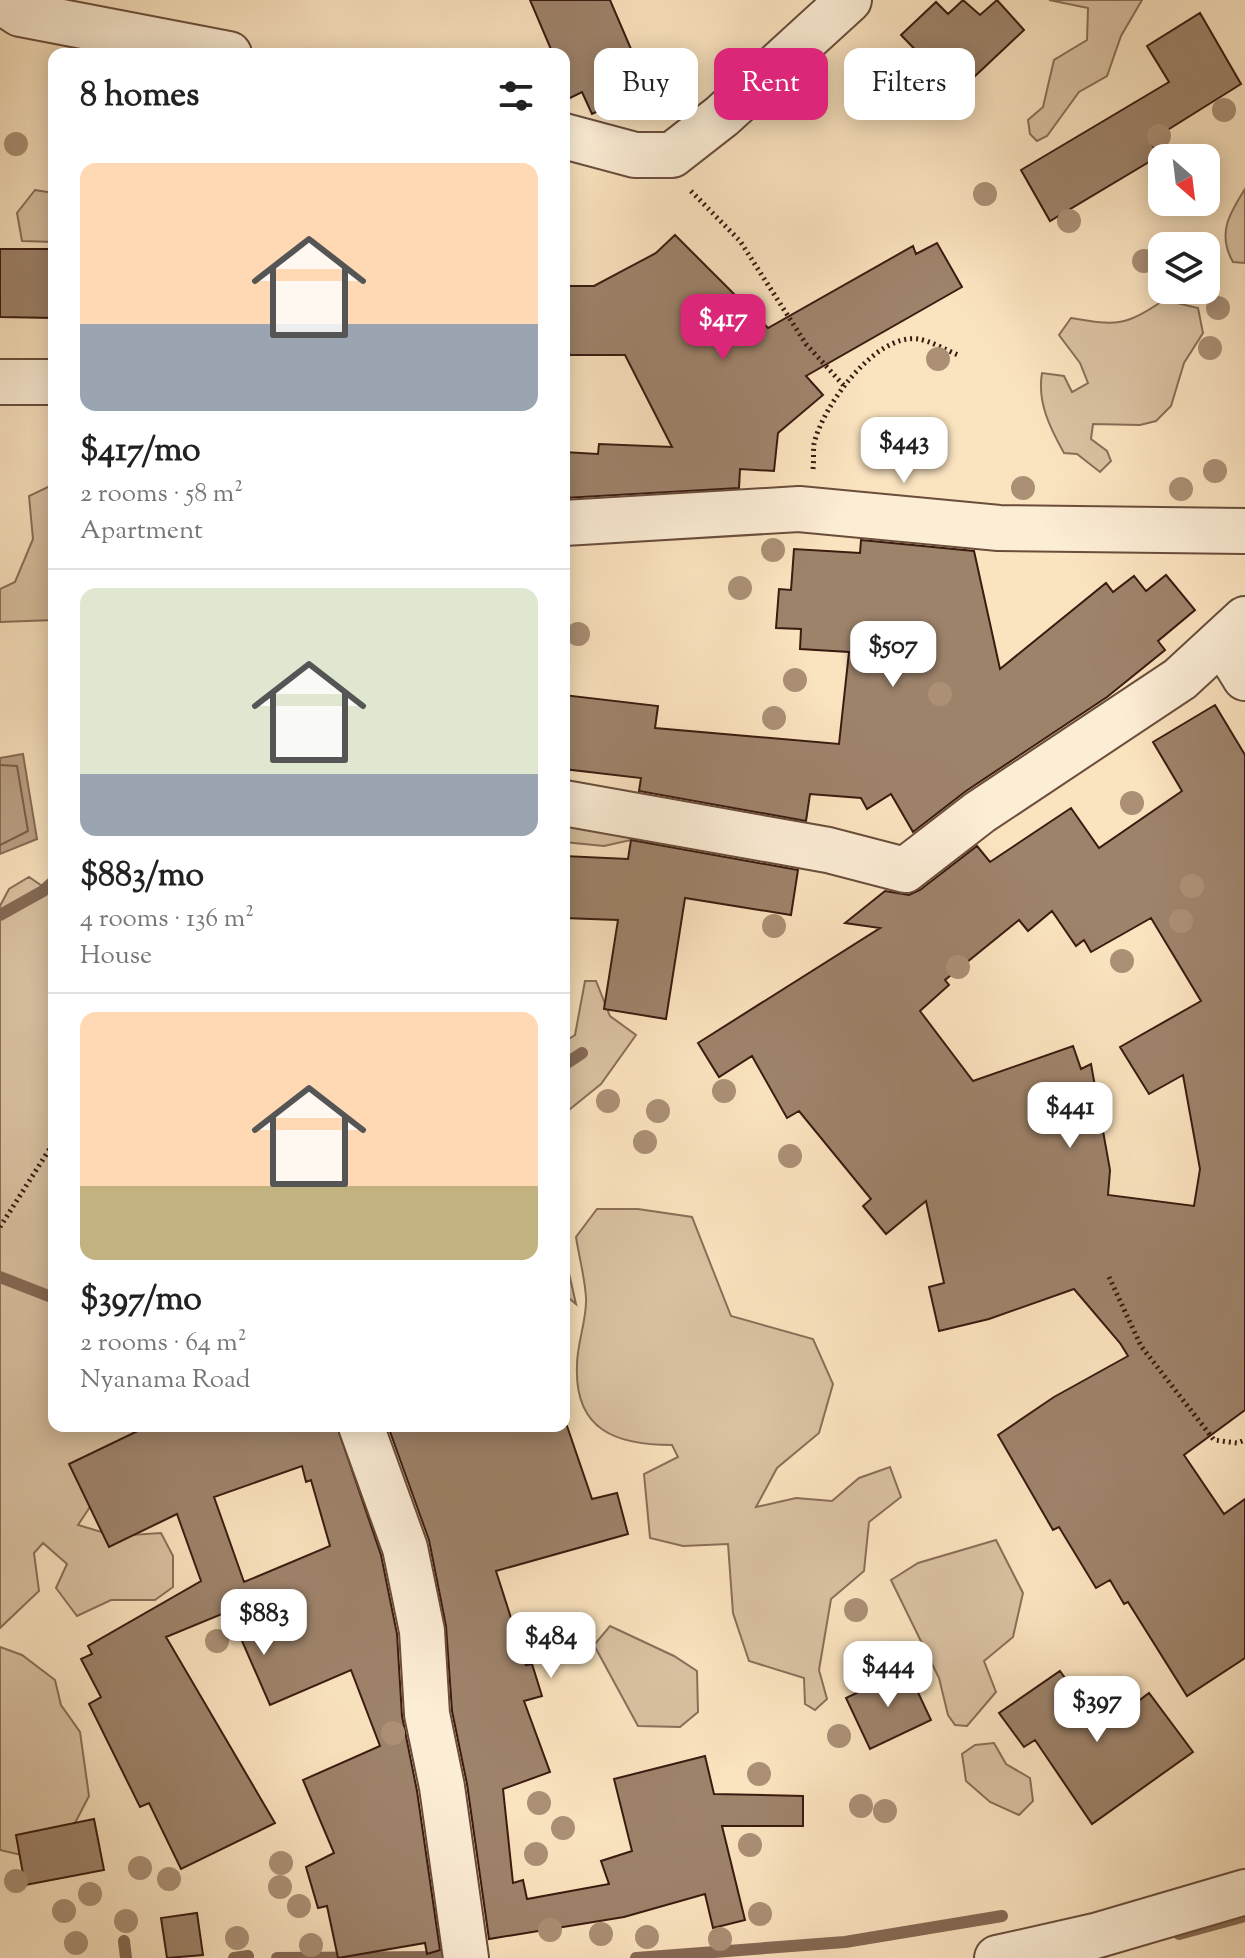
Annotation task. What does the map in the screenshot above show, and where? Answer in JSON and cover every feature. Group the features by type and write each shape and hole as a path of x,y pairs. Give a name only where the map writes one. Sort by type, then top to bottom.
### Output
{"street":[{"path":"570,138 635,155 672,155 686,147 849,0"},
{"path":"0,1 20,14 198,48"},
{"path":"0,382 48,382"},
{"path":"570,523 811,510 999,528 1245,531"},
{"path":"570,804 828,850 905,870 980,812 1180,679 1238,646"},
{"path":"363,1432 405,1548 422,1631 427,1714 442,1787 466,1958"},
{"path":"997,1958 1095,1936 1245,1892"}],"path":[{"path":"672,155 683,181 704,207 740,241 806,344 846,388"},
{"path":"811,510 814,444 828,410 865,360 893,342 917,339 958,355"},
{"path":"0,1227 48,1151"},
{"path":"1109,1277 1141,1346 1214,1440 1245,1440"}],"shaded area":[{"path":"1049,0 1142,0 1121,36 1107,76 1079,92 1047,136 1037,141 1030,134 1028,120 1043,107 1054,60 1087,40 1088,8"},
{"path":"1245,189 1245,263 1233,262 1228,252 1226,233 1230,216"},
{"path":"35,190 48,192 48,242 22,241 17,213"},
{"path":"1158,304 1198,308 1203,333 1184,363 1171,406 1156,421 1140,425 1093,424 1091,439 1107,451 1111,461 1100,472 1077,454 1064,453 1043,404 1042,373 1064,376 1072,392 1088,383 1080,363 1059,335 1071,318 1111,323 1140,315"},
{"path":"48,487 48,620 0,622 0,589 15,582 33,539 29,496"},
{"path":"570,786 627,791 650,809 640,838 604,846 570,843"},
{"path":"29,877 48,890 48,1432 151,1432 110,1477 78,1525 115,1536 161,1533 173,1556 173,1587 155,1600 111,1600 77,1616 56,1588 67,1564 43,1543 34,1553 39,1591 0,1628 0,906 9,889"},
{"path":"585,981 596,981 610,1016 636,1035 601,1084 570,1109 570,1038 575,1035"},
{"path":"597,1209 638,1209 692,1217 731,1316 813,1339 833,1384 819,1433 777,1468 756,1507 796,1498 832,1501 859,1478 890,1467 901,1497 869,1522 864,1571 831,1599 819,1670 827,1699 815,1710 805,1704 804,1678 749,1661 733,1613 728,1544 683,1546 650,1538 644,1474 678,1457 672,1445 634,1442 617,1437 591,1419 583,1405 577,1365 586,1298 576,1237"},
{"path":"570,1278 576,1304 570,1299"},
{"path":"996,1540 1023,1593 1013,1637 984,1661 996,1692 967,1726 955,1725 948,1715 939,1678 891,1580 918,1563"},
{"path":"610,1626 674,1656 697,1671 698,1712 680,1727 638,1726 594,1645"},
{"path":"0,1647 22,1655 55,1680 61,1705 80,1732 89,1796 62,1848 34,1858 0,1850"},
{"path":"994,1743 1006,1764 1030,1778 1033,1801 1019,1815 990,1802 966,1781 962,1754 975,1745"}],"water":[{"path":"23,754 37,839 0,854 0,758"}],"building":[{"path":"530,0 610,0 631,48 594,48 592,114 582,92 570,98 570,48 550,48"},
{"path":"963,0 980,15 997,0 1024,30 975,76 975,48 914,48 901,35 936,2 948,14"},
{"path":"1200,13 1241,84 1150,141 1148,163 1050,221 1021,170 1169,82 1147,46"},
{"path":"675,235 768,328 913,246 916,254 937,243 962,287 806,376 823,395 778,433 774,471 740,469 739,488 570,498 570,452 598,454 599,444 672,447 625,355 570,355 570,286 594,286 656,253"},
{"path":"0,249 48,249 48,318 0,317"},
{"path":"861,540 974,551 1000,669 1106,583 1113,592 1134,576 1146,591 1166,575 1195,610 1158,641 1165,650 1107,697 966,791 913,832 891,794 867,809 861,798 810,794 806,821 639,791 641,778 570,770 570,696 658,706 655,728 839,744 849,652 800,649 801,629 776,628 779,589 791,590 794,549 860,553"},
{"path":"1215,705 1245,755 1245,1410 1184,1455 1224,1514 1245,1499 1245,1658 1187,1696 1128,1602 1124,1604 1110,1580 1096,1588 1059,1527 1053,1530 998,1435 1054,1397 1128,1356 1120,1343 1074,1289 989,1319 939,1331 929,1287 944,1283 926,1201 886,1234 863,1206 871,1199 799,1111 787,1118 752,1056 719,1077 698,1043 880,928 845,923 885,891 909,895 920,890 977,846 990,862 1071,808 1099,848 1182,791 1153,742","holes":["1052,911 1076,946 1084,940 1091,952 1151,918 1201,1001 1120,1047 1149,1094 1183,1075 1200,1169 1194,1206 1108,1195 1110,1170 1091,1064 1081,1069 1073,1046 973,1081 920,1011 949,985 945,980 1019,920 1028,931"]},
{"path":"631,840 798,870 791,915 685,898 666,1019 604,1009 618,920 570,918 570,856 628,859"},
{"path":"136,1432 339,1432 381,1555 397,1634 402,1716 417,1791 440,1950 427,1954 425,1943 338,1958 327,1906 318,1908 306,1867 334,1853 303,1780 380,1746 351,1670 270,1705 229,1611 166,1637 275,1823 181,1869 149,1803 140,1807 89,1704 101,1697 81,1659 92,1654 88,1646 201,1581 177,1514 109,1547 69,1464","holes":["302,1466 306,1482 311,1480 330,1546 244,1582 214,1497"]},
{"path":"390,1432 569,1432 592,1499 617,1493 628,1534 496,1571 526,1665 532,1664 542,1696 524,1701 550,1772 503,1789 513,1883 523,1880 527,1899 609,1884 601,1861 632,1851 614,1779 705,1756 714,1794 803,1796 803,1826 722,1826 745,1920 713,1928 705,1894 624,1917 489,1939 467,1784 452,1711 446,1626 429,1540"},
{"path":"907,1669 931,1720 870,1749 846,1698"},
{"path":"1060,1671 1102,1729 1149,1693 1193,1752 1092,1824 1035,1740 1024,1747 999,1713"},
{"path":"94,1819 104,1870 25,1885 16,1835"},
{"path":"197,1913 203,1955 167,1958 161,1918"}],"waterway":[{"path":"0,915 48,886"},
{"path":"570,1061 582,1053"},
{"path":"0,1277 48,1296"},
{"path":"636,1958 845,1942 1002,1916"},
{"path":"1179,1934 1245,1916"},
{"path":"124,1941 126,1958"},
{"path":"234,1958 248,1956"},
{"path":"277,1958 443,1957"}]}
